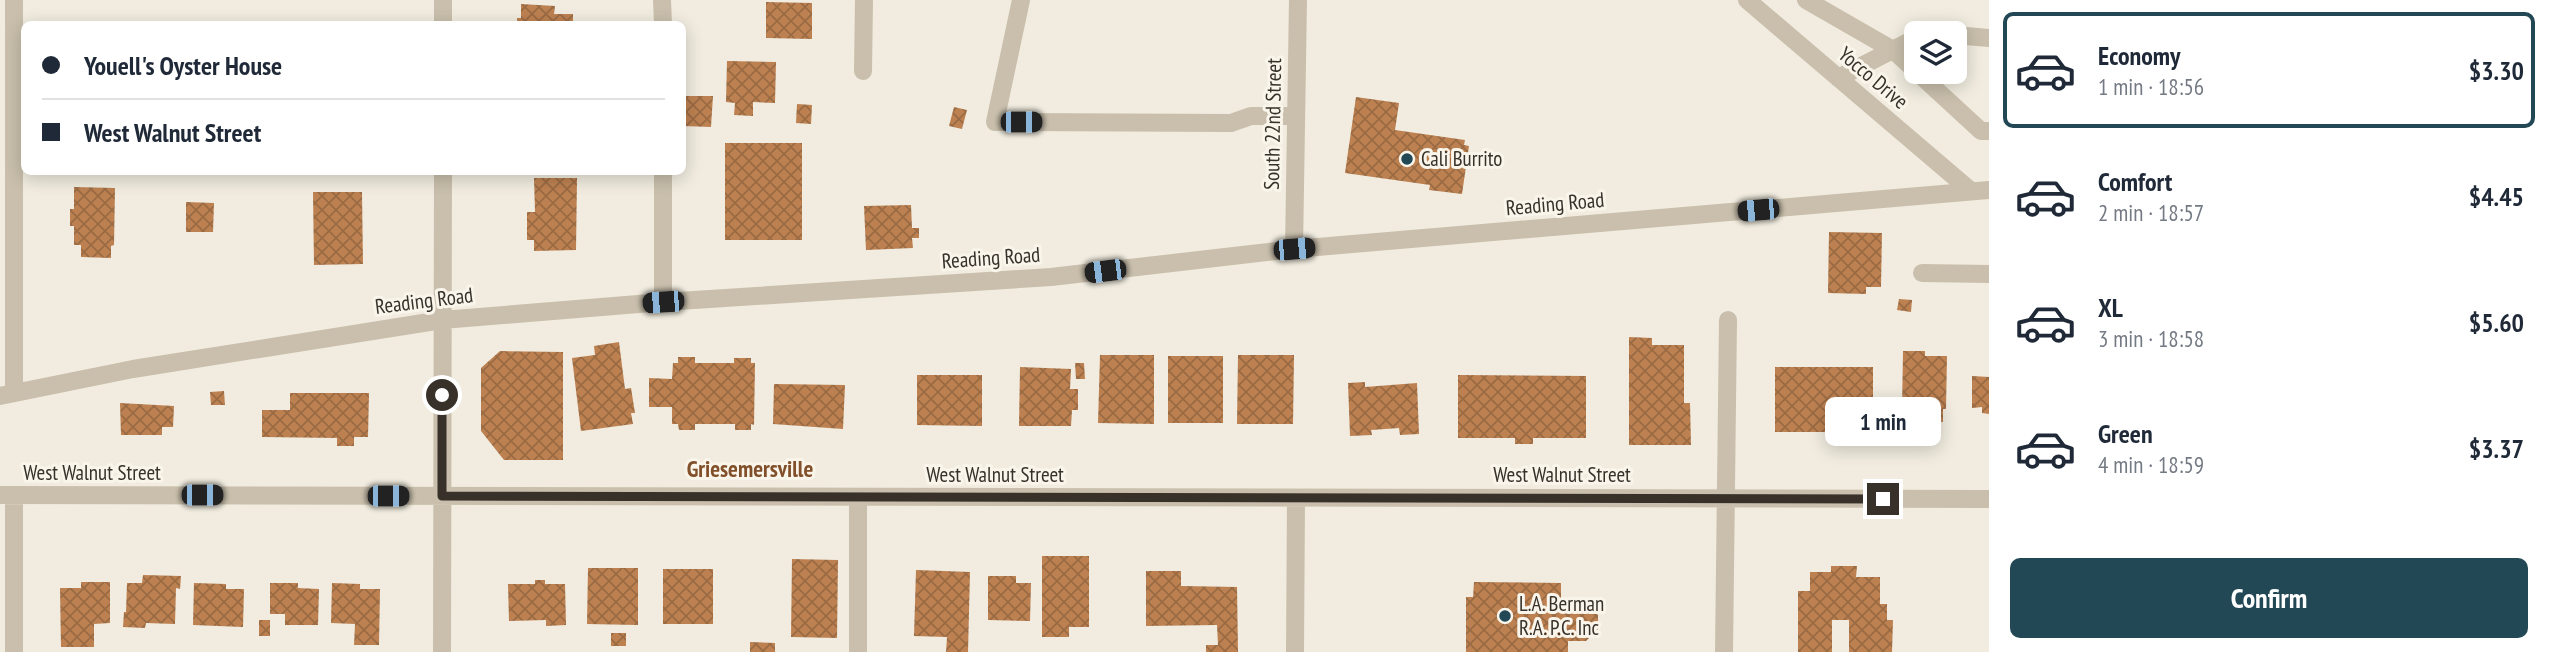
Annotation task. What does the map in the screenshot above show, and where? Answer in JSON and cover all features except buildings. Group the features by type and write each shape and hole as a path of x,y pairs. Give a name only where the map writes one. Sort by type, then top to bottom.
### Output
{"street":[{"path":"7,395 7,272 14,0"},
{"path":"443,0 443,21"},
{"path":"663,0 663,21"},
{"path":"863,71 864,0"},
{"path":"1021,0 995,122 1231,123 1251,116 1296,116"},
{"name":"South 22nd Street","path":"1294,249 1298,0"},
{"name":"Yocco Drive","path":"1747,0 1971,191"},
{"path":"1806,0 1893,50 1981,131 1989,131"},
{"path":"1967,36 1989,38"},
{"path":"1838,78 1904,44"},
{"path":"442,652 443,175"},
{"path":"663,175 663,302"},
{"name":"Reading Road","path":"7,395 133,369 442,320 663,302 1051,277 1294,249 1989,190"},
{"path":"1922,273 1989,274"},
{"path":"1724,652 1728,320"},
{"path":"7,495 14,652"},
{"name":"West Walnut Street","path":"7,495 1989,499"},
{"path":"858,497 858,652"},
{"path":"1296,498 1296,652"}],"place":[{"name":"Cali Burrito","path":"1407,159"},
{"name":"L.A. Berman R.A. P.C. Inc","path":"1505,616"}],"district":[{"name":"Griesemersville","path":"750,469"}],"route":[{"path":"442,395 442,496 1883,499"}]}
